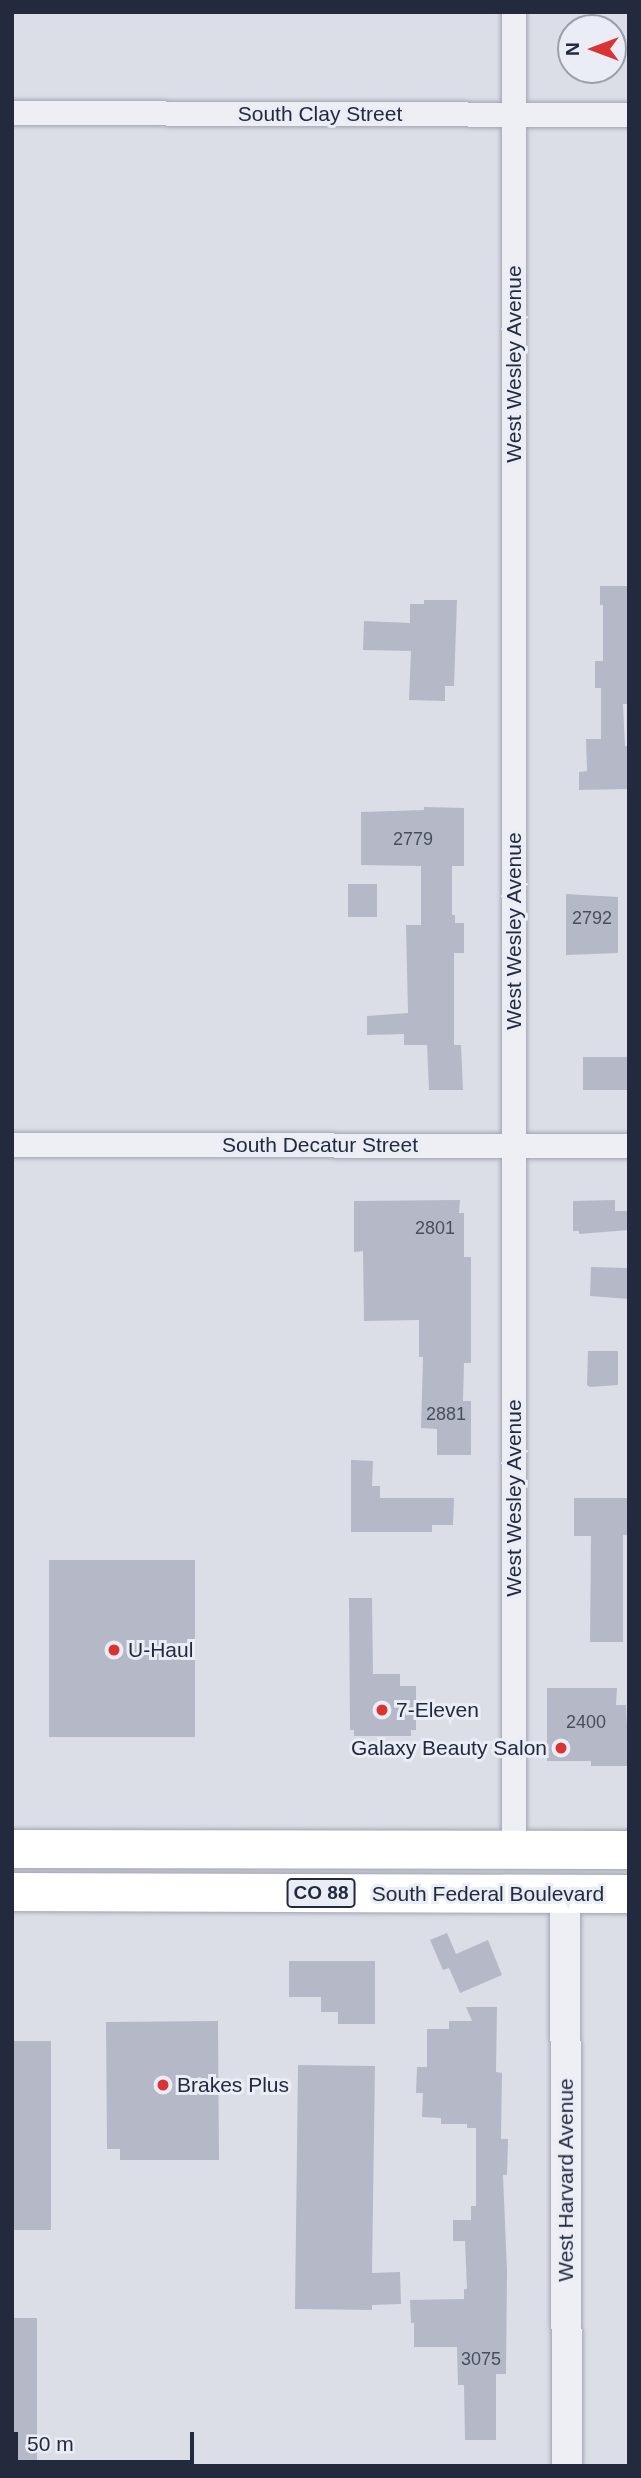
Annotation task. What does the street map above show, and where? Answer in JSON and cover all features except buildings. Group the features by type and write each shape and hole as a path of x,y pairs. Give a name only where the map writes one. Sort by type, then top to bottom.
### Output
{"main road":[{"name":"CO 88","path":"12,1849 629,1850"},
{"path":"259,1893 284,1880 309,1876 497,1871 514,1850"},
{"path":"565,1894 575,1873 590,1868 629,1867"},
{"name":"South Federal Boulevard","path":"12,1892 629,1894"}],"street":[{"name":"West Wesley Avenue","path":"514,12 514,1850"},
{"name":"South Clay Street","path":"12,113 629,115"},
{"name":"South Decatur Street","path":"12,1145 629,1146"},
{"name":"West Harvard Avenue","path":"565,1894 567,2466"}],"place":[{"name":"U-Haul","path":"114,1650"},
{"name":"7-Eleven","path":"382,1710"},
{"name":"Galaxy Beauty Salon","path":"561,1748"},
{"name":"Brakes Plus","path":"163,2085"}]}
